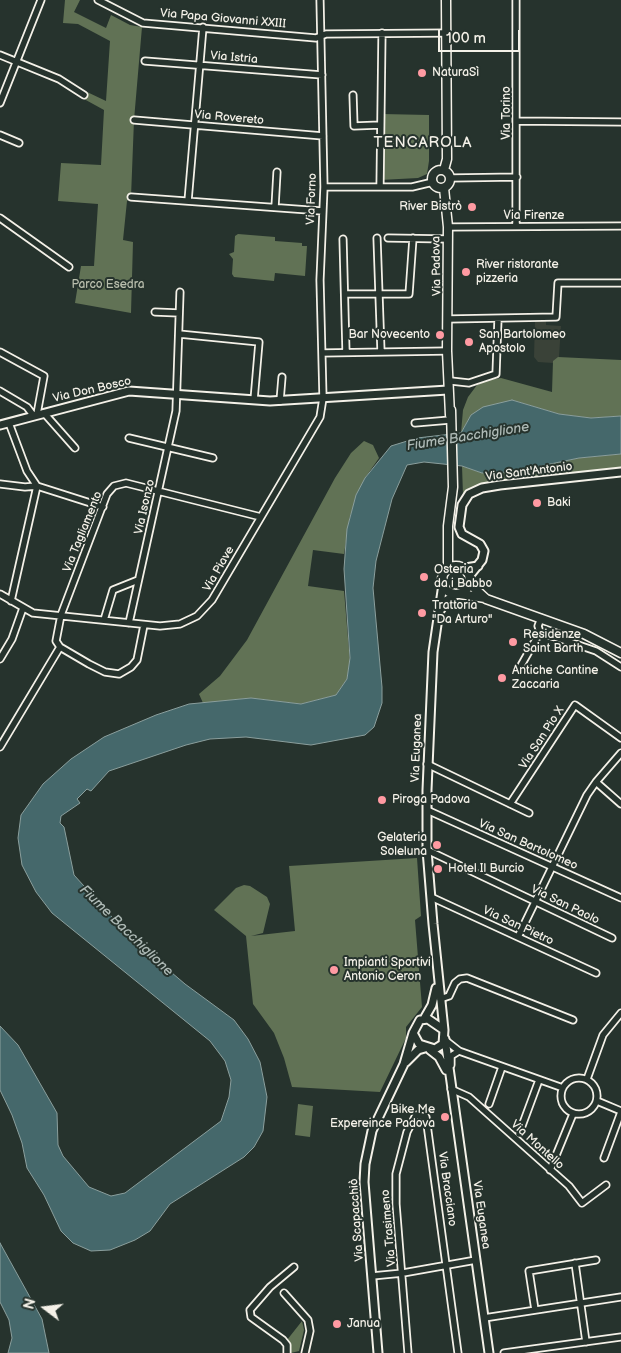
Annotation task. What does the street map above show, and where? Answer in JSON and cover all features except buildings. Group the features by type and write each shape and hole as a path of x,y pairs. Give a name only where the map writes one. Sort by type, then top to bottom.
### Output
{"main road":[{"path":"444,170 448,156 446,0"},
{"path":"444,170 453,178 444,188 437,187 433,182 436,172 444,170"},
{"name":"Via Padova","path":"444,188 448,227 448,390 450,420"},
{"name":"Via Padova","path":"448,347 451,382 450,420"},
{"name":"Via Euganea","path":"443,584 443,574 448,568 450,545 448,526 454,486 450,420"},
{"name":"Via Euganea","path":"450,545 466,570 470,584"},
{"path":"448,568 455,565 466,570"},
{"path":"443,584 448,592 486,598 599,640 621,653"},
{"path":"459,594 470,584 486,598"}],"street":[{"path":"0,103 41,0"},
{"name":"Via Papa Giovanni XXIII","path":"98,0 144,22 316,38 321,36 382,33 446,33"},
{"name":"Via Forno","path":"320,0 324,188 320,280 322,398"},
{"name":"Via Torino","path":"516,0 516,226"},
{"path":"188,201 203,27"},
{"path":"380,187 380,125 383,110 382,33"},
{"path":"0,55 59,79 84,95"},
{"name":"Via Istria","path":"145,61 322,75"},
{"path":"353,95 354,126 380,125"},
{"name":"Via Rovereto","path":"134,120 323,136"},
{"path":"517,121 621,122"},
{"path":"0,135 19,143"},
{"path":"275,207 277,172"},
{"path":"453,178 516,177"},
{"path":"324,188 412,187 433,182"},
{"path":"131,197 322,211"},
{"path":"0,218 70,267"},
{"name":"Via Firenze","path":"448,227 621,226"},
{"path":"377,238 381,352"},
{"path":"388,238 448,239"},
{"path":"345,294 409,294 413,238"},
{"path":"343,239 346,352"},
{"path":"449,319 556,318 558,283 621,283"},
{"name":"Via Isonzo","path":"129,623 159,491 177,394 180,292"},
{"path":"155,312 179,313"},
{"path":"451,382 469,382 496,374 498,319"},
{"path":"179,334 259,342 254,400"},
{"path":"322,353 381,352 448,347"},
{"path":"0,352 44,376 38,414"},
{"path":"280,401 282,377"},
{"name":"Via Don Bosco","path":"0,424 129,391 280,401 448,390"},
{"path":"0,391 54,422 74,448"},
{"name":"Via Piave","path":"0,594 33,613 160,626 180,624 197,616 212,600 320,417 322,398"},
{"path":"54,422 55,410"},
{"path":"415,423 450,420"},
{"path":"9,422 27,472 37,486 11,600"},
{"path":"130,438 213,458"},
{"name":"Via Sant'Antonio","path":"466,570 478,566 484,556 483,547 462,534 459,527 464,500 476,490 621,472"},
{"name":"Via Tagliamento","path":"60,647 56,640 61,615 107,494 114,486 126,483 261,517"},
{"path":"0,484 24,487 37,486 103,506"},
{"path":"104,620 112,590 138,580"},
{"name":"Via Euganea","path":"443,584 433,652 427,764 427,850 437,975 449,1080 490,1353"},
{"path":"439,612 447,600 459,594"},
{"path":"0,659 12,639 23,608"},
{"path":"519,669 540,632 538,626 541,618"},
{"path":"548,634 552,622"},
{"path":"0,747 60,647 106,672 119,674 131,668 137,660 144,625"},
{"path":"540,632 596,651 621,667"},
{"name":"Via San Pio X","path":"510,804 575,705 621,738"},
{"path":"518,937 596,782 621,753"},
{"path":"427,764 528,813"},
{"path":"596,782 621,804"},
{"name":"Via San Bartolomeo","path":"427,810 621,898"},
{"name":"Via San Paolo","path":"427,850 612,938"},
{"name":"Via San Pietro","path":"431,897 596,973"},
{"name":"Via Euganea","path":"437,975 435,997 424,1019 416,1024 412,1033 416,1042 430,1049 439,1057 449,1080"},
{"path":"440,999 450,996 455,983 460,979 467,978 573,1020"},
{"path":"586,1079 603,1035 621,1013"},
{"path":"424,1019 432,1021 444,1030"},
{"name":"Via Scapacchiò","path":"378,1353 364,1182 365,1164 372,1131 404,1064 412,1033"},
{"path":"430,1049 440,1048 445,1039 459,1052"},
{"path":"430,1049 459,1052 562,1088"},
{"name":"Via Scapacchiò","path":"404,1064 414,1053 430,1049"},
{"path":"449,1080 450,1058 454,1053 459,1052"},
{"path":"489,1104 502,1067"},
{"path":"586,1079 597,1091 597,1101 590,1111 579,1115 573,1114 563,1106 561,1100 562,1088 570,1080 586,1079"},
{"path":"519,1134 539,1080"},
{"name":"Via Montello","path":"451,1089 469,1097 550,1170 582,1203 606,1185"},
{"path":"597,1101 621,1112 604,1158"},
{"path":"550,1170 573,1114"},
{"name":"Via Trasimeno","path":"408,1353 396,1204 396,1174 398,1158 407,1132 416,1116 426,1117"},
{"name":"Via Bracciano","path":"426,1117 458,1353"},
{"path":"372,1276 403,1273 476,1260"},
{"path":"535,1310 529,1271 596,1260"},
{"path":"575,1263 586,1342"},
{"path":"287,1353 287,1344 251,1317 250,1310 270,1288 294,1267"},
{"path":"284,1293 308,1320 310,1331 304,1353"},
{"path":"484,1318 621,1297"},
{"path":"504,1353 621,1337"}],"shaded area":[{"path":"535,321 546,321 546,325 561,326 559,357 553,363 538,362 534,357"}],"green space":[{"name":"Parco Esedra","path":"65,0 80,0 74,12 106,28 111,15 130,25 142,27 134,120 131,197 127,201 123,240 133,242 131,313 75,303 81,266 94,266 98,204 58,201 61,163 101,165 104,110 84,99 85,91 106,101 110,41 78,24 63,23"},
{"path":"382,114 429,115 429,161 427,174 418,178 380,180"},
{"path":"238,234 275,237 275,241 302,243 302,246 307,246 305,276 275,273 274,281 234,277 232,274 233,259 229,254 234,252 235,236"},
{"path":"558,357 621,360 621,416 591,418 559,414 512,400 471,415 461,433 463,410 468,397 477,385 488,380 501,378 552,392 553,361"},
{"path":"364,441 373,445 379,458 365,478 350,516 344,554 313,550 308,586 344,591 350,662 347,679 336,695 301,704 251,698 203,703 199,694 220,676 247,640 335,478 351,453"},
{"path":"621,454 621,472 487,483 473,488 463,495 462,466 482,473 512,472 579,458"},
{"name":"Impianti Sportivi Antonio Ceron","path":"417,858 421,916 415,920 422,1007 406,1027 406,1038 380,1092 292,1087 284,1058 274,1033 253,1004 246,936 214,910 236,888 244,885 250,886 267,897 270,904 263,933 251,936 295,931 289,866"},
{"path":"298,1104 313,1106 310,1137 295,1135"},
{"path":"302,1321 304,1330 299,1351 291,1353 291,1347 287,1340"}],"water":[{"name":"Fiume Bacchiglione","path":"512,400 559,414 591,418 621,416 621,454 579,458 512,472 482,473 462,466 424,462 407,465 392,499 376,561 373,588 382,703 374,727 365,735 311,745 246,737 210,739 186,745 109,771 91,791 87,789 77,799 80,803 61,816 60,823 64,827 74,875 131,938 185,984 234,1020 248,1039 260,1062 267,1097 263,1131 254,1147 244,1157 170,1204 150,1231 135,1240 110,1250 91,1251 73,1243 61,1231 44,1195 27,1168 22,1143 0,1090 0,1026 18,1045 57,1113 58,1145 63,1156 89,1187 111,1196 125,1193 221,1121 229,1097 231,1080 225,1061 210,1041 52,913 36,892 22,865 18,838 21,815 43,784 71,759 104,737 156,715 189,704 251,698 301,704 336,695 347,679 350,658 344,569 347,529 356,495 365,478 391,446 417,438 461,433 471,415 483,407"},
{"path":"0,1243 42,1319 49,1353 8,1353 12,1338 9,1320 0,1302"}],"place":[{"name":"NaturaSì","path":"422,73"},
{"name":"River Bistrò","path":"472,207"},
{"name":"River ristorante pizzeria","path":"466,272"},
{"name":"Bar Novecento","path":"440,335"},
{"name":"San Bartolomeo Apostolo","path":"469,342"},
{"name":"Baki","path":"537,503"},
{"name":"Osteria da i Babbo","path":"424,577"},
{"name":"Trattoria \"Da Arturo\"","path":"422,613"},
{"name":"Residenze Saint Barth","path":"513,642"},
{"name":"Antiche Cantine Zaccaria","path":"502,678"},
{"name":"Piroga Padova","path":"382,800"},
{"name":"Gelateria Soleluna","path":"437,845"},
{"name":"Hotel Il Burcio","path":"438,869"},
{"name":"Impianti Sportivi Antonio Ceron","path":"334,970"},
{"name":"Bike Me Expereince Padova","path":"445,1117"},
{"name":"Janua","path":"337,1324"}],"district":[{"name":"TENCAROLA","path":"423,143"}]}
